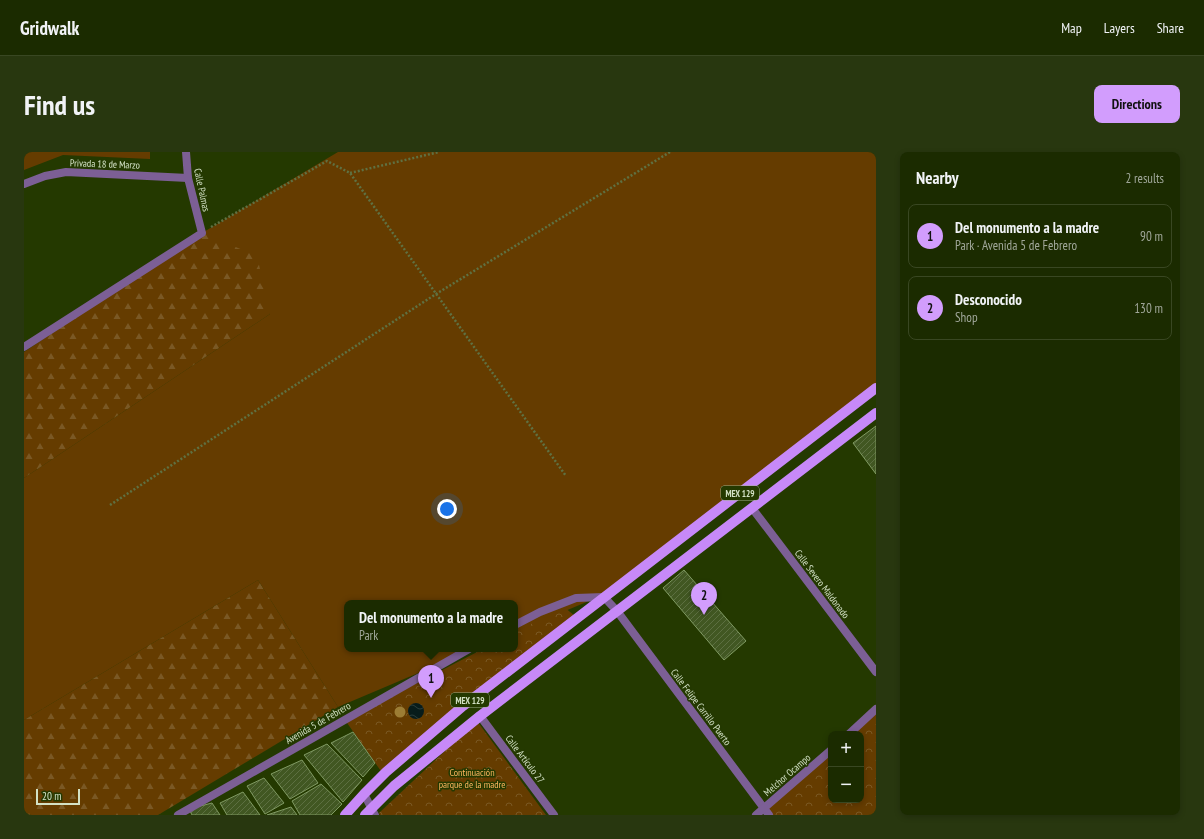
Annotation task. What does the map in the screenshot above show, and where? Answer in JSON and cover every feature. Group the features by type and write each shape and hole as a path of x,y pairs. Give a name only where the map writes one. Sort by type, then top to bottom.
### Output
{"main road":[{"name":"MEX 129","path":"345,815 386,772 463,706 876,388"},
{"name":"MEX 129","path":"370,813 394,786 480,716 876,413"}],"street":[{"name":"Calle Palmas","path":"186,152 188,178 202,233"},
{"name":"Privada 18 de Marzo","path":"24,184 45,176 66,172 188,178"},
{"path":"24,347 202,233"},
{"name":"Calle Severo Maldonado","path":"752,508 876,672"},
{"path":"518,623 540,612 576,598 604,597 617,611"},
{"name":"Calle Felipe Carrillo Puerto","path":"617,611 767,812"},
{"name":"Avenida 5 de Febrero","path":"178,815 464,652"},
{"path":"852,731 876,708"},
{"name":"Calle Artículo 27","path":"480,716 554,815"},
{"name":"Melchor Ocampo","path":"756,815 767,812 828,753"},
{"path":"364,794 370,813"}],"path":[{"path":"350,173 439,152"},
{"path":"110,505 436,294 670,152"},
{"path":"202,233 327,161 350,173 566,476"}],"green space":[{"path":"24,152 150,152 150,159 63,155 24,170"},
{"path":"338,152 876,152 876,384 608,593 518,631 518,600 344,600 344,652 468,652 338,707 258,580 24,720 24,478 270,314 202,233"},
{"path":"202,233 257,256 270,314 24,478 24,352"},
{"path":"258,580 338,707 158,815 24,815 24,720"},
{"path":"564,607 575,616 383,774 345,720 477,652 518,652 518,630"},
{"path":"876,706 876,815 770,815 764,808 828,750 828,803 864,803 864,731 849,731"},
{"name":"Continuación parque de la madre","path":"477,721 546,815 380,815 379,813"}],"water":[{"path":"413,703 419,703 424,708 422,717 419,719 413,719 408,714 408,708"}],"building":[{"path":"876,426 876,474 853,443"},
{"path":"684,570 746,641 724,660 663,588"},
{"path":"353,732 375,763 363,777 331,743"},
{"path":"327,744 362,780 343,802 304,755"},
{"path":"302,760 318,783 290,799 271,774"},
{"path":"264,778 284,803 265,814 247,786"},
{"path":"321,784 342,804 331,815 300,815 292,801"},
{"path":"243,792 260,815 227,815 220,803"},
{"path":"212,803 220,815 192,815 189,809"},
{"path":"291,807 297,815 267,815"}],"place":[{"name":"Desconocido","path":"704,615"},
{"name":"Del monumento a la madre","path":"431,698"}]}
